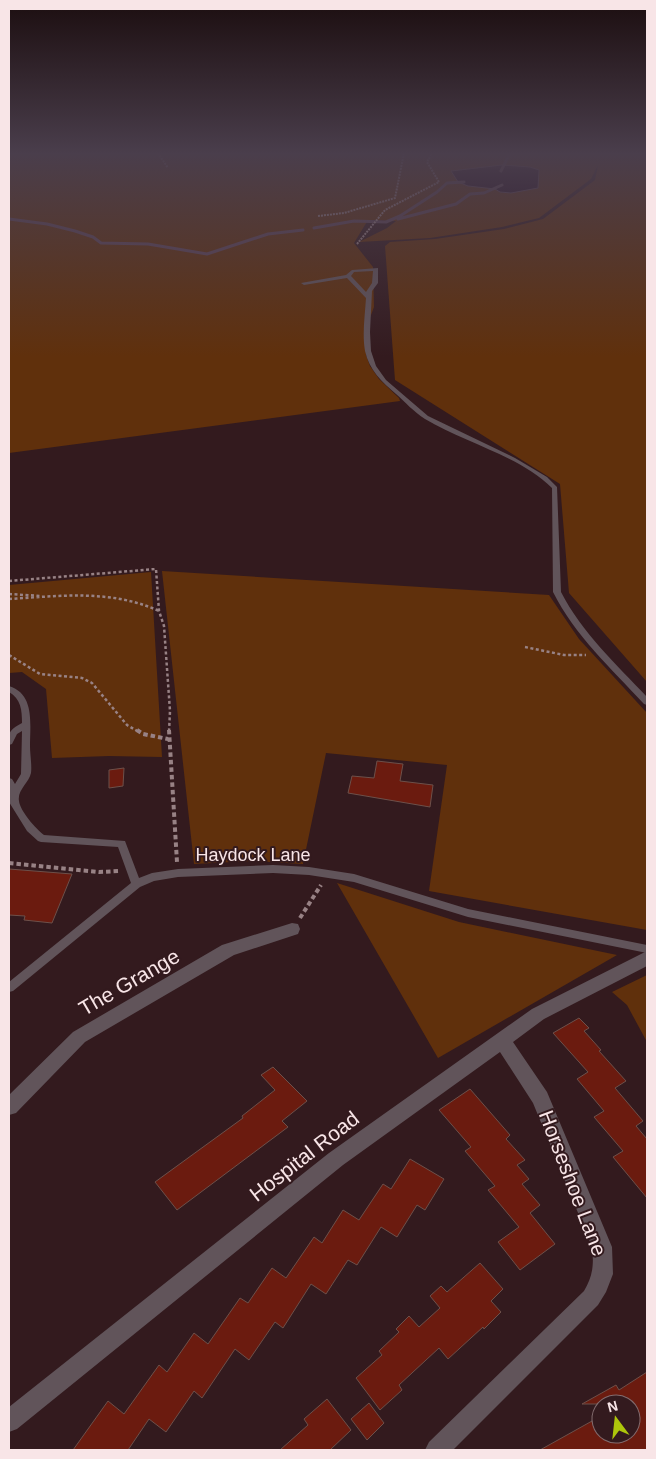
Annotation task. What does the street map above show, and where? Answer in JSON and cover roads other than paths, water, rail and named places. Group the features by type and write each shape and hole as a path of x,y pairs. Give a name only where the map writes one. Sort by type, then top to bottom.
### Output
{"street":[{"name":"The Grange","path":"9,1107 79,1037 228,950 292,929"},
{"name":"Hospital Road","path":"9,1421 336,1159 538,1014 647,958"},
{"name":"Horseshoe Lane","path":"437,1450 591,1298 601,1284 605,1269 602,1247 540,1098 502,1040"}],"lane":[{"path":"304,283 348,276 352,272 376,269 376,280 369,291 368,351 373,366 384,381 426,417 513,459 545,478 555,488 557,592 588,638 647,702"},
{"path":"348,276 369,298"},
{"path":"9,689 18,694 25,703 26,774 15,793"},
{"path":"9,742 14,732 26,724"},
{"path":"9,781 15,793 16,807 30,829 41,838 119,842 123,846 136,884"},
{"name":"Haydock Lane","path":"9,988 136,884 152,877 178,873 273,869 354,878 468,913 647,949"}],"waterway":[{"path":"25,221 75,231 93,237 101,243 148,244 207,254 268,234 303,230"},
{"path":"314,228 354,221"},
{"path":"357,221 388,221"}]}
